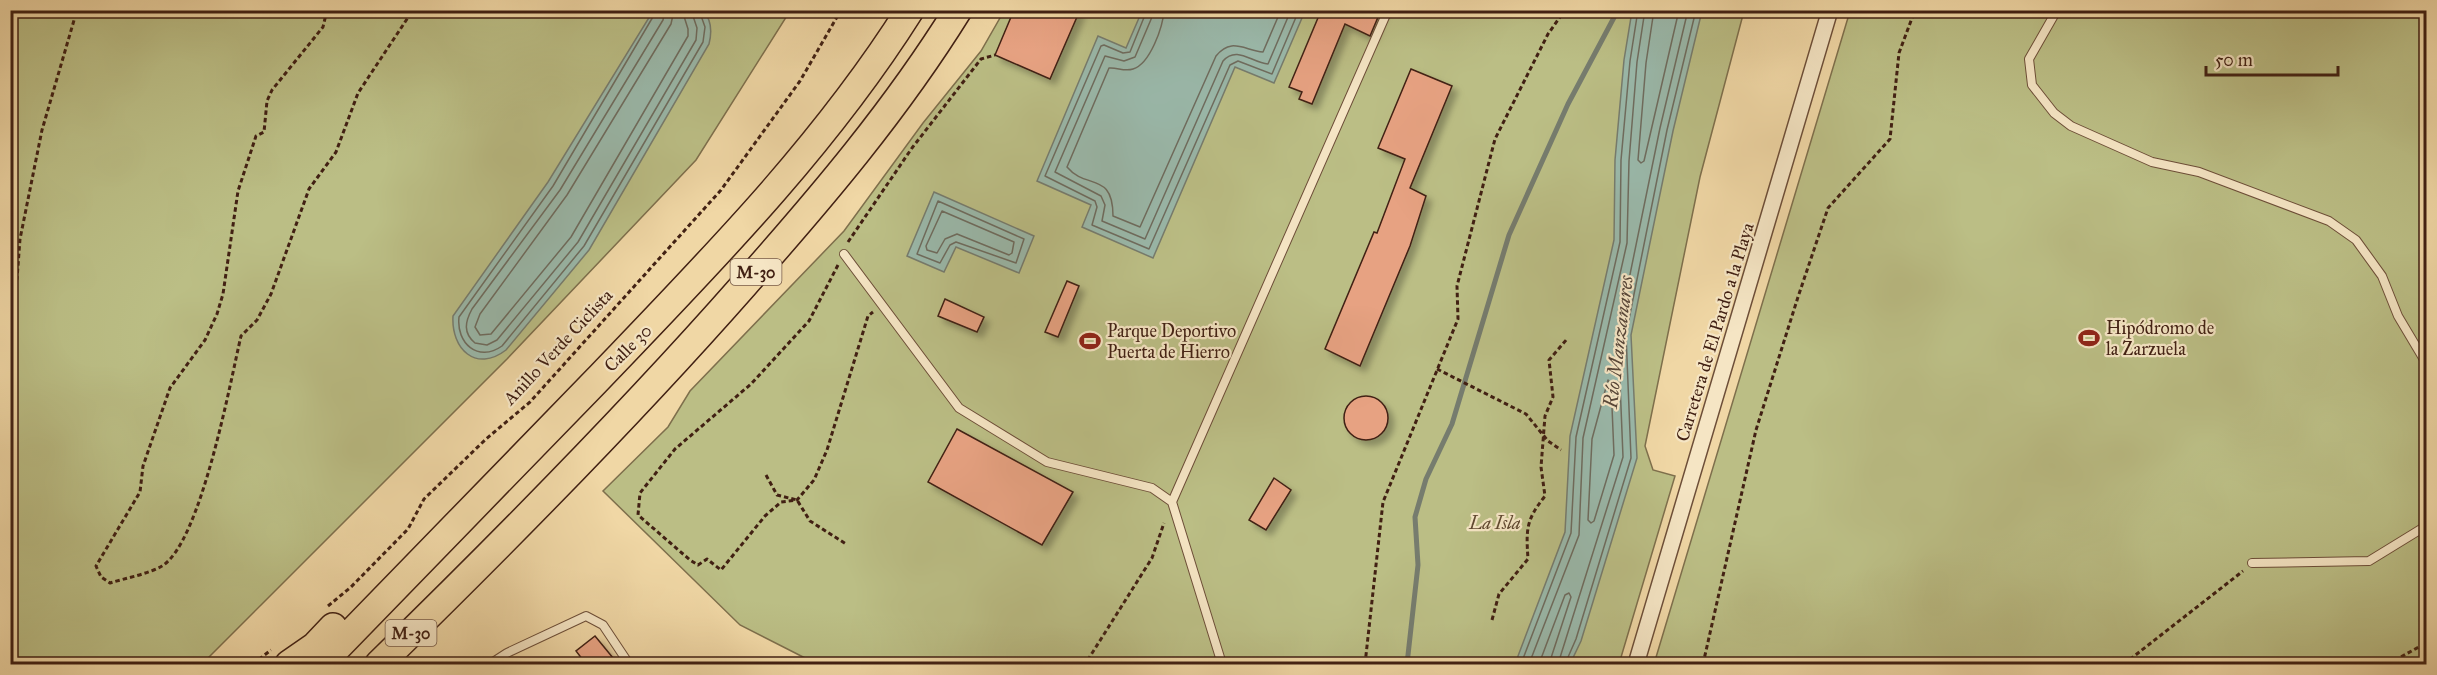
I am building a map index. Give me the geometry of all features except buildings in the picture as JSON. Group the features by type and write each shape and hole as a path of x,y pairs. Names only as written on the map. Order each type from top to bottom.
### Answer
{"highway":[{"name":"Calle 30","path":"321,664 674,301 805,155 885,49 910,10"},
{"name":"M-30","path":"379,664 444,601 691,345 826,193 923,67 958,10"},
{"path":"284,654 315,646 437,523 498,483"},
{"path":"402,664 444,601"}],"street":[{"name":"Carretera de El Pardo a la Playa","path":"1636,664 1830,10"}],"lane":[{"path":"1172,502 1388,10"},
{"path":"2057,10 2029,59 2032,85 2054,113 2071,126 2152,162 2199,172 2329,221 2356,240 2382,276 2398,316 2427,363"},
{"path":"844,254 959,408 1047,462 1152,488 1172,502 1222,664"},
{"path":"2252,563 2369,561 2427,526"},
{"path":"490,664 507,653 586,616 603,625 629,664"}],"path":[{"path":"10,294 17,279 20,239 42,130 77,10"},
{"path":"327,10 323,27 272,90 267,101 264,132 256,136 238,191 223,294 217,314 205,340 170,388 143,466 140,492 96,566 101,577 110,583 163,566 185,538 204,487 241,336 257,320 271,294 309,189 336,152 358,93 413,10"},
{"name":"Anillo Verde Ciclista","path":"324,608 351,587 408,529 424,499 486,438 530,402 721,190 800,81 842,10"},
{"path":"1365,664 1383,502 1458,319 1457,286 1495,139 1548,34 1565,10"},
{"path":"1703,664 1756,430 1798,297 1828,208 1890,139 1899,53 1915,10"},
{"path":"882,304 868,316 827,450 814,480 797,500 781,502 765,516 721,570 707,560 698,565 690,560 638,515 640,493 675,449 751,384 809,321 844,254 852,233 912,148 981,59 995,55"},
{"path":"1492,620 1499,594 1528,559 1526,529 1531,514 1545,496 1541,467 1545,416 1553,397 1549,360 1567,339"},
{"path":"1437,369 1526,414 1545,438 1561,450"},
{"path":"766,475 777,495 797,500 810,521 846,544"},
{"path":"1081,664 1089,658 1152,558 1172,502"},
{"path":"2124,664 2252,563"},
{"path":"2388,664 2427,643"},
{"path":"254,664 284,654"}],"green space":[{"path":"10,11 790,11 696,160 507,359 202,664 11,664"},
{"name":"Parque Deportivo Puerta de Hierro","path":"1004,11 1744,11 1700,177 1645,446 1653,470 1675,476 1619,664 803,664 805,658 740,625 603,491 668,427 690,391 844,231 923,123 981,51"},
{"name":"Hipódromo de la Zarzuela","path":"1850,11 2426,11 2426,664 1654,664"}],"water":[{"path":"653,11 703,11 710,26 709,44 589,250 506,350 485,359 467,354 456,338 453,316 548,182"},
{"path":"1142,11 1305,11 1274,83 1235,67 1153,258 1082,227 1091,205 1037,181 1098,36 1126,48"},
{"name":"Río Manzanares","path":"1632,11 1702,11 1673,131 1631,335 1637,458 1581,641 1570,664 1515,664 1565,532 1570,436 1614,240 1615,160 1624,60"},
{"path":"934,192 1034,236 1019,273 956,247 944,272 907,256"}],"waterway":[{"path":"1407,664 1418,565 1415,517 1426,479 1452,424 1509,235 1568,104 1618,10"}],"place":[{"name":"Hipódromo de la Zarzuela","path":"2089,338"},
{"name":"Parque Deportivo Puerta de Hierro","path":"1090,341"}],"park label":[{"name":"La Isla","path":"1495,523"}]}
